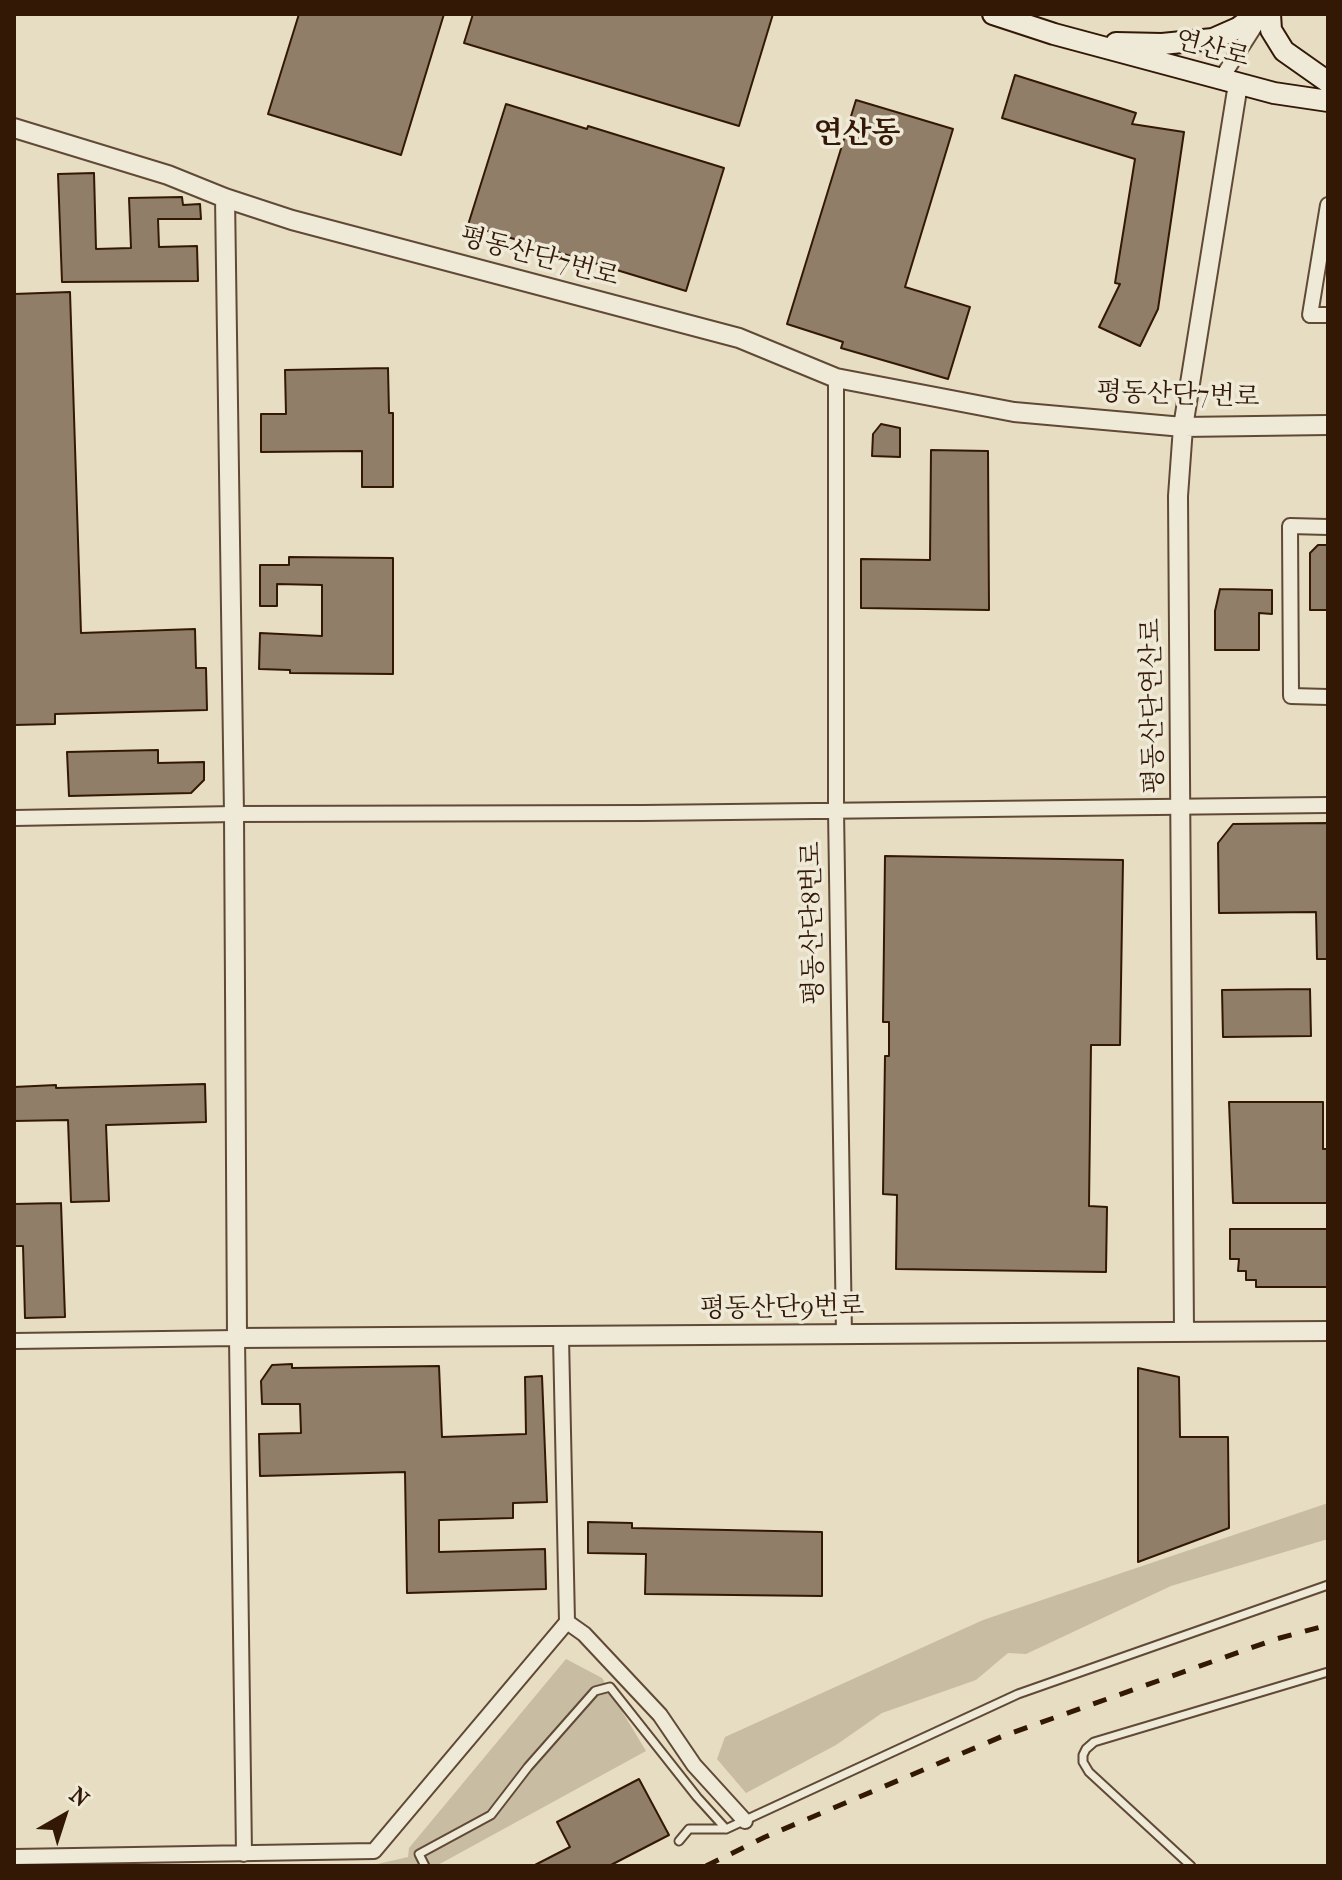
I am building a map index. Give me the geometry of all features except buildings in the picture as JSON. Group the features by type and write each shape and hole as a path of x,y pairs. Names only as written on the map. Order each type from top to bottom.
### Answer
{"main road":[{"name":"연산로","path":"993,14 1274,93 1328,101"},
{"path":"1082,41 1193,42 1213,39 1238,28 1257,14"},
{"path":"1270,14 1271,30 1284,51 1328,82"}],"street":[{"path":"1229,81 1263,14"},
{"name":"평동산단연산로","path":"1184,1332 1178,496 1183,427 1229,81"},
{"name":"평동산단7번로","path":"14,128 168,175 225,198 307,224 739,338 836,378 1014,412 1183,427 1328,425"},
{"path":"225,198 244,1854"},
{"path":"1328,205 1310,315 1328,315"},
{"path":"14,818 836,810 836,378"},
{"path":"1328,527 1290,526 1291,696 1328,697"},
{"name":"평동산단8번로","path":"844,1335 836,810 1328,805"},
{"name":"평동산단9번로","path":"237,1338 1328,1331"},
{"path":"14,1857 374,1851 567,1622 561,1337"},
{"path":"14,1341 237,1338"},
{"path":"567,1622 584,1634 660,1715 694,1765 745,1821"}],"lane":[{"path":"679,1841 689,1829 726,1829 745,1821 1018,1694 1328,1585"},
{"path":"1191,1866 1182,1862 1089,1772 1083,1762 1086,1749 1094,1742 1328,1672"},
{"path":"425,1866 419,1854 491,1815 528,1767 595,1691 610,1687 726,1829"}],"shaded area":[{"path":"1328,1503 1328,1539 1171,1586 1026,1654 1008,1653 976,1680 882,1713 836,1745 746,1793 717,1759 725,1737 983,1620"},
{"path":"566,1659 602,1678 646,1751 436,1866 369,1866 408,1857 409,1848"}],"railway":[{"path":"706,1866 765,1837 1003,1736 1276,1639 1328,1625"}],"district":[{"name":"연산동","path":"857,135"}]}
